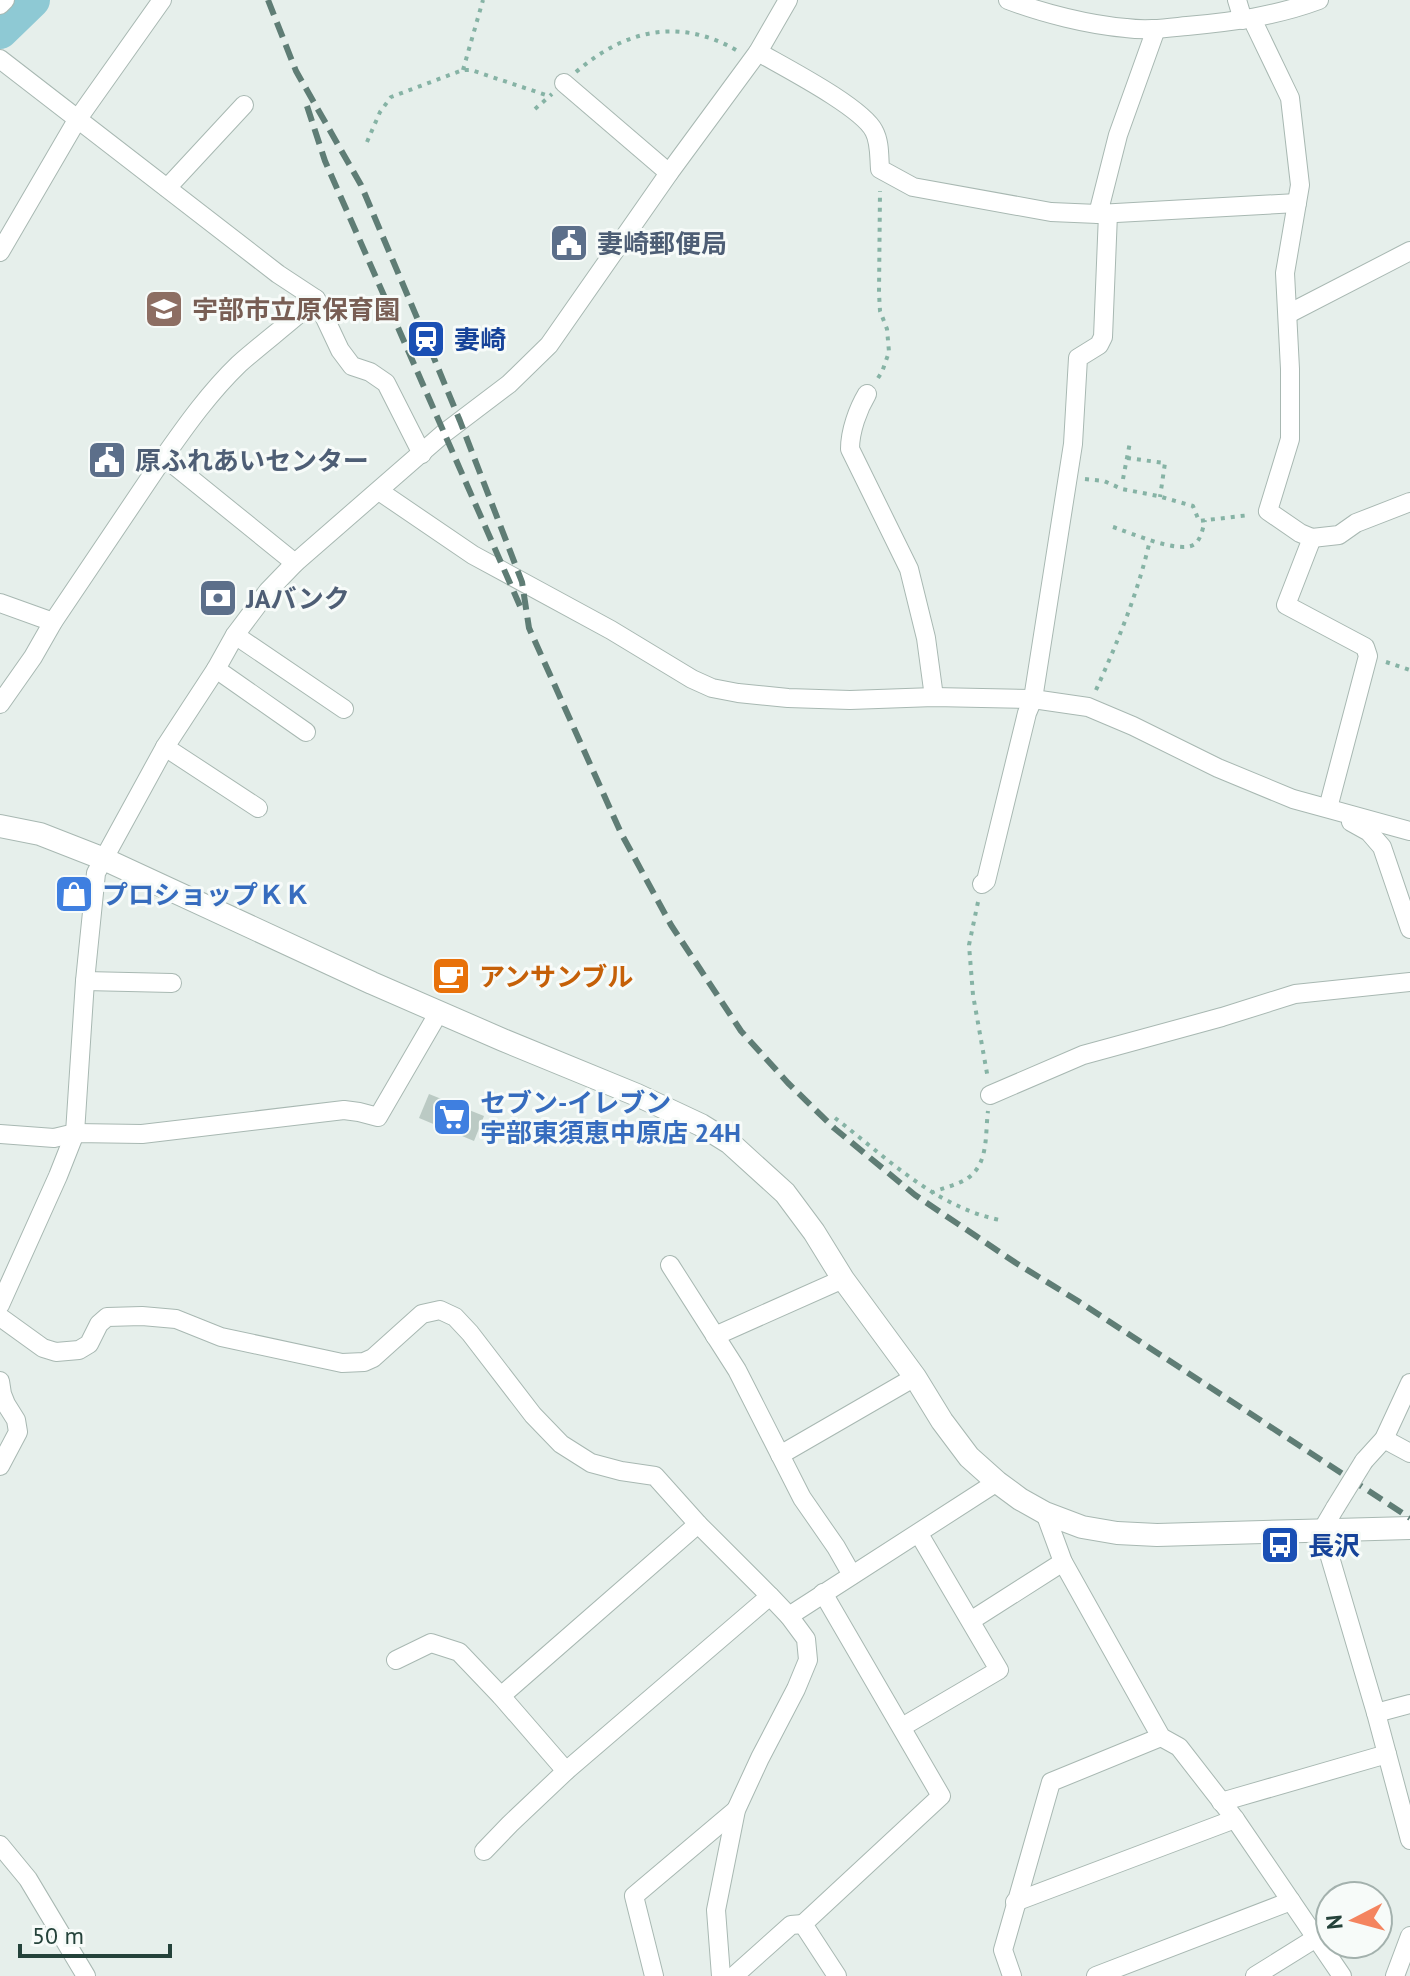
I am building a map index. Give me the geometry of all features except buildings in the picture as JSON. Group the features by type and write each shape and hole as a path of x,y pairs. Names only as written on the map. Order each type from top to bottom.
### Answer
{"street":[{"path":"0,5 5,0"},
{"path":"0,252 77,120 162,0"},
{"path":"0,1305 75,1133 96,873 165,747 235,635 268,591 295,563 460,421 509,384 549,345 755,56 788,0"},
{"path":"1008,0 1075,19 1126,28 1156,29 1247,20 1319,0"},
{"path":"1237,0 1290,98 1300,185 1285,273 1290,439 1268,511 1312,538 1339,535 1356,523 1410,502"},
{"path":"982,884 986,881 1033,699 1073,444 1078,358 1099,345 1103,337 1103,214 1118,135 1156,29"},
{"path":"755,56 850,106 874,130 880,169 913,187 1051,212 1103,214 1297,203"},
{"path":"0,59 278,274 316,299 340,350 352,366 370,372 386,383 422,454"},
{"path":"564,83 669,173"},
{"path":"167,188 244,105"},
{"path":"1288,314 1410,251"},
{"path":"0,704 197,410 239,365 316,299"},
{"path":"867,394 850,449 909,569 926,638 934,697"},
{"path":"164,457 295,563"},
{"path":"379,491 473,555 712,688 788,698 1033,699 1088,707 1218,768 1293,799 1410,831"},
{"path":"1312,538 1286,605 1365,647 1368,656 1328,808"},
{"path":"0,603 53,622"},
{"path":"235,635 344,709"},
{"path":"216,669 306,732"},
{"path":"165,747 258,808"},
{"path":"1328,808 1369,832 1382,847 1410,929"},
{"path":"0,826 40,834 104,859 439,1012 637,1095 701,1125 730,1143 785,1193 969,1457 1020,1499 1045,1513 1082,1527 1157,1535 1410,1528"},
{"path":"85,981 172,983"},
{"path":"990,1095 1083,1055 1295,994 1410,982"},
{"path":"0,1134 54,1138 75,1133 142,1134 344,1110 378,1117 439,1012"},
{"path":"670,1265 737,1370 802,1498 852,1575"},
{"path":"715,1336 843,1279"},
{"path":"0,1317 43,1348 56,1352 79,1350 89,1344 99,1324 107,1317 142,1316 176,1319 221,1337 342,1363 364,1362 373,1358 422,1314 440,1310 455,1317 470,1333 533,1415 561,1444 591,1463 655,1476 789,1616 806,1639 808,1660 736,1810 716,1910 721,1976"},
{"path":"780,1455 915,1377"},
{"path":"0,1381 2,1394 16,1420 18,1432 0,1466"},
{"path":"1410,1383 1384,1439 1364,1461 1322,1530 1410,1840"},
{"path":"1384,1439 1410,1453"},
{"path":"789,1616 997,1482"},
{"path":"1045,1513 1063,1562 1161,1737 1179,1747 1235,1819 1314,1935"},
{"path":"501,1696 698,1524"},
{"path":"902,1727 999,1670 919,1534"},
{"path":"972,1620 1063,1562"},
{"path":"734,1976 791,1925 803,1924 941,1796 823,1593"},
{"path":"484,1851 566,1771 770,1596"},
{"path":"396,1660 431,1643 459,1652 566,1771"},
{"path":"1376,1713 1410,1704"},
{"path":"1012,1976 1003,1950 1051,1782 1161,1737"},
{"path":"1221,1802 1387,1754"},
{"path":"654,1976 634,1896 736,1810"},
{"path":"1015,1902 1235,1819"},
{"path":"0,1845 28,1879 86,1976"},
{"path":"1096,1976 1291,1901"},
{"path":"803,1924 837,1976"},
{"path":"1395,1976 1410,1936"},
{"path":"1255,1976 1314,1939"}],"path":[{"path":"463,70 483,0"},
{"path":"535,109 588,62 618,43 646,33 677,30 722,42 755,56"},
{"path":"367,142 380,112 391,97 463,70 549,96"},
{"path":"867,394 882,372 889,352 879,293 880,169"},
{"path":"1123,479 1130,442"},
{"path":"1127,458 1165,463 1160,497"},
{"path":"1068,476 1104,481 1122,489 1193,506 1199,521 1268,511"},
{"path":"1113,527 1150,540 1190,546 1195,544 1202,532 1205,520"},
{"path":"1088,707 1121,632 1142,575 1150,540"},
{"path":"1368,656 1410,670"},
{"path":"931,1193 968,1178 981,1163 985,1152 990,1095 973,995 969,945 982,884"},
{"path":"835,1118 931,1193 983,1216 1000,1220"}],"waterway":[{"path":"0,31 32,0"}],"railway":[{"path":"268,0 296,71 361,185 460,421 522,582 529,628 621,833 671,925 741,1031 834,1128 915,1195 1410,1518"},
{"path":"307,106 325,161 520,606"}],"place":[{"name":"妻崎郵便局","path":"569,243"},
{"name":"宇部市立原保育園","path":"164,309"},
{"name":"妻崎","path":"426,339"},
{"name":"原ふれあいセンター","path":"107,460"},
{"name":"JAバンク","path":"218,598"},
{"name":"プロショップＫＫ","path":"74,894"},
{"name":"アンサンブル","path":"451,976"},
{"name":"セブン-イレブン 宇部東須恵中原店 24H","path":"452,1117"},
{"name":"長沢","path":"1280,1545"}]}
